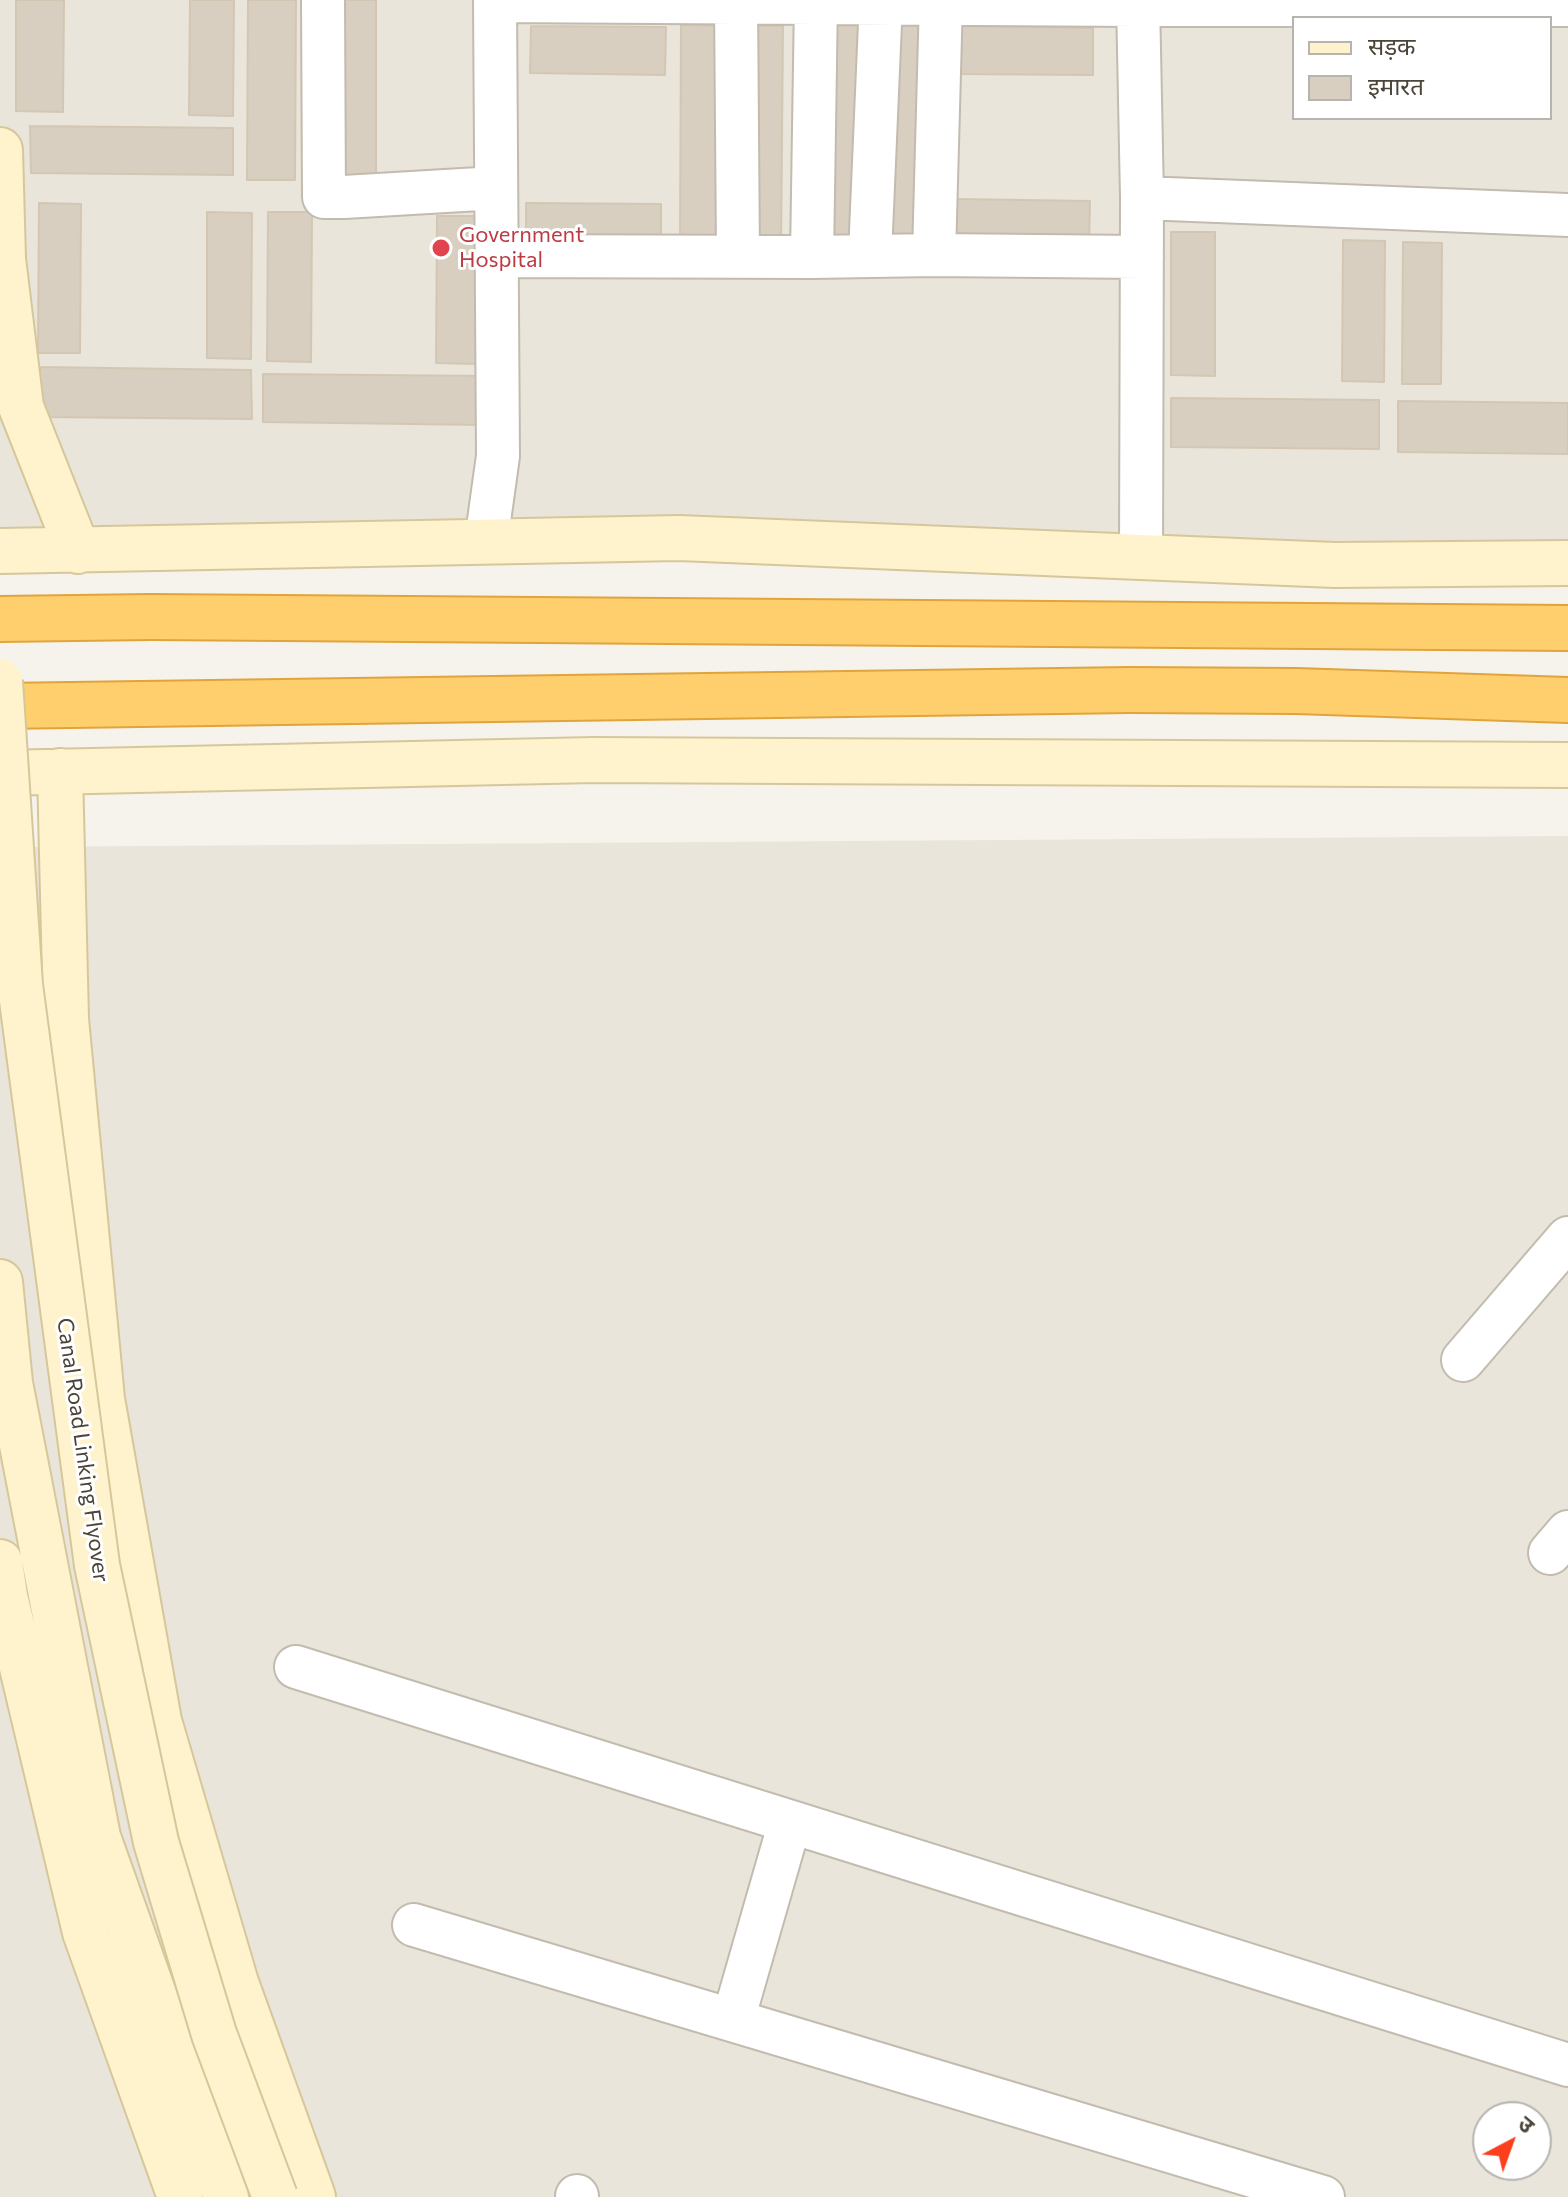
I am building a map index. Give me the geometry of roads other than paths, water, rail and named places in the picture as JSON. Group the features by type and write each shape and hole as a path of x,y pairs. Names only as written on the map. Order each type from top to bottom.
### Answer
{"highway":[{"path":"0,619 167,617 1568,628"},
{"path":"0,706 1130,690 1296,691 1568,700"}],"main road":[{"path":"0,150 3,259 21,407 78,551"},
{"path":"0,551 679,538 1335,565 1568,563"},
{"name":"Canal Road Linking Flyover","path":"0,681 20,985 97,1565 156,1842 214,2034 275,2197"},
{"path":"0,773 594,760 1568,765"},
{"path":"60,771 66,1019 102,1399 159,1721 236,1983 313,2197"},
{"path":"0,1282 10,1383 98,1837 226,2197"},
{"path":"0,1562 5,1596 85,1932 180,2197"}],"street":[{"path":"323,0 324,197 496,188"},
{"path":"486,542 498,456 495,0 1568,5"},
{"path":"736,1 738,256"},
{"path":"812,257 816,2"},
{"path":"870,255 881,2"},
{"path":"934,255 941,2"},
{"path":"1138,3 1142,198 1141,557"},
{"path":"1142,198 1568,215"},
{"path":"496,256 1142,257"},
{"path":"1463,1360 1568,1238"},
{"path":"296,1667 1568,2065"},
{"path":"733,2020 790,1822"},
{"path":"414,1925 1323,2197"}],"place":[{"name":"Government Hospital","path":"441,248"}]}
